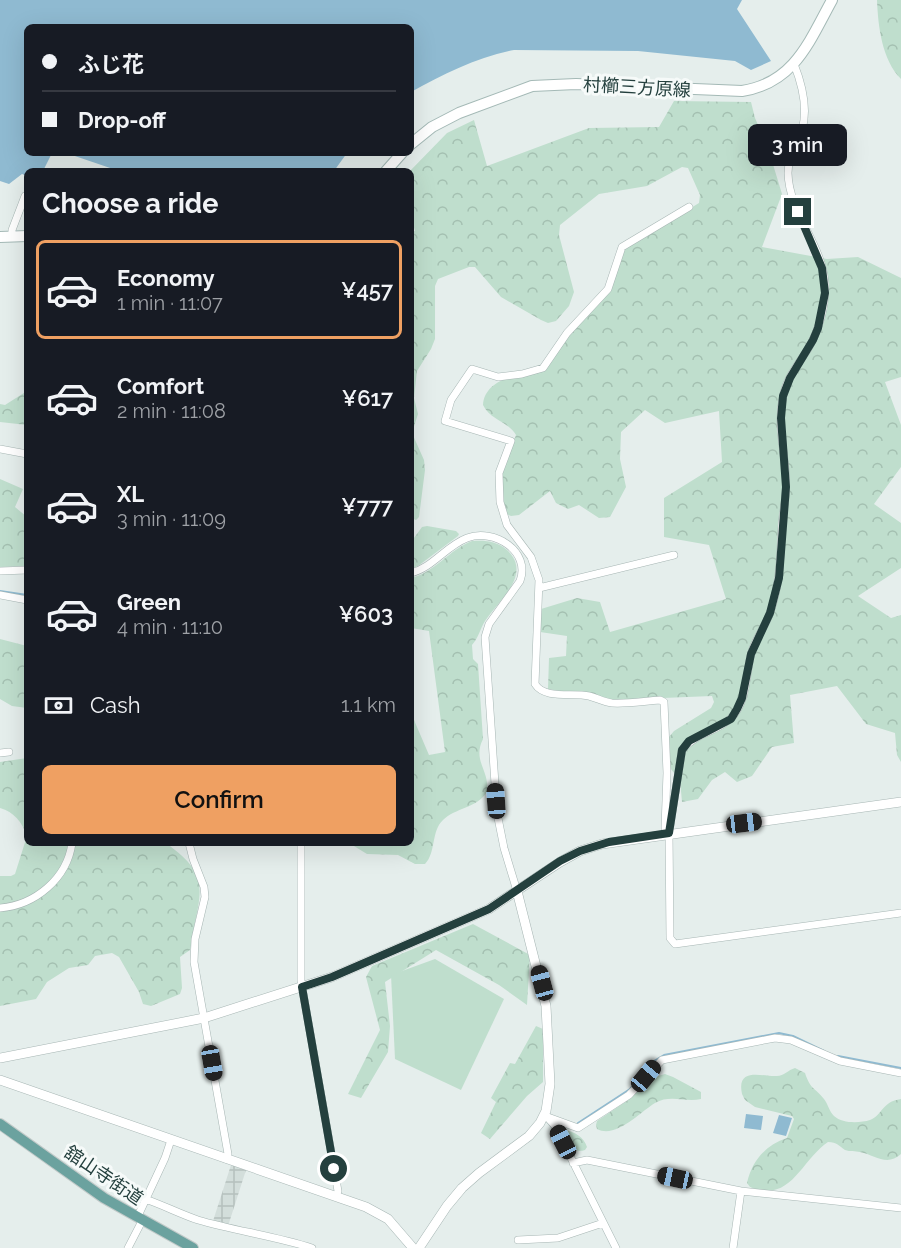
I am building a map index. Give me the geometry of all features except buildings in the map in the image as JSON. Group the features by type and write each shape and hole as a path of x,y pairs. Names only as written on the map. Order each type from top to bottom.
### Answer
{"main road":[{"name":"村櫛三方原線","path":"414,142 432,127 459,112 532,86 576,84 742,91 767,85 778,79 794,64 832,0"},
{"path":"389,168 399,156"},
{"path":"6,236 24,236"},
{"name":"舘山寺街道","path":"0,1124 93,1191 193,1248"}],"street":[{"path":"794,64 802,85 804,117 802,130 789,163 788,175 798,212 822,268 825,293 823,308 815,334 790,378 783,396 781,418 786,487 780,552 782,565 770,613 756,641 742,698 731,719 689,741 682,750 669,833 670,938 675,944 901,913"},
{"path":"6,236 12,230 24,199"},
{"path":"669,833 665,828 667,768 664,702 660,700 610,703 589,696 539,690 535,684 539,588 534,564 527,550 507,525 501,510 499,473 511,441 445,421 451,400 472,369 498,377 543,368 561,340 608,289 622,247 689,207"},
{"path":"0,449 24,453"},
{"path":"414,572 464,539 479,536 494,538 508,545 518,556 523,568 520,581 489,624 485,637 497,813 546,1006 550,1084 545,1116 536,1129 522,1143 479,1173 462,1188 419,1248"},
{"path":"539,588 674,555"},
{"path":"523,568 534,564"},
{"path":"0,571 24,570"},
{"path":"0,595 24,599"},
{"path":"0,753 9,752"},
{"path":"0,1058 204,1018 332,977 482,912 560,861 587,848 617,840 901,802"},
{"path":"0,908 31,899 50,885 65,867 71,846"},
{"path":"190,846 204,887 203,907 194,951 228,1154 226,1159"},
{"path":"301,846 302,987 338,1191 336,1197"},
{"path":"545,1116 578,1128 629,1095 662,1060 775,1038 787,1039 840,1061 901,1072"},
{"path":"0,1080 366,1207 388,1219 413,1248"},
{"path":"545,1116 555,1126 616,1248"},
{"path":"128,1248 145,1199 171,1140"},
{"path":"573,1163 587,1160 741,1191 901,1208"},
{"path":"733,1248 741,1191"},
{"path":"145,1199 196,1219 312,1248"},
{"path":"518,1240 558,1238 603,1223"}],"shaded area":[{"path":"231,1165 246,1170 228,1226 213,1221"}],"green space":[{"path":"877,0 901,0 901,79 885,53 878,21"},
{"path":"674,101 751,102 782,194 762,247 827,259 858,257 901,278 901,377 885,382 901,425 901,467 874,504 901,523 901,568 858,596 891,618 901,615 901,762 897,755 895,733 866,724 837,686 790,695 794,743 772,747 752,776 737,782 725,772 712,780 698,799 682,802 680,780 670,768 669,737 674,731 711,708 714,702 712,696 614,700 548,689 549,658 566,656 567,636 540,632 541,609 577,598 600,602 610,632 726,599 709,545 664,537 664,498 722,462 719,411 665,423 645,410 621,432 620,459 626,487 610,517 599,518 579,505 568,509 556,503 550,491 519,515 511,516 506,514 504,509 501,479 516,435 509,427 490,414 483,405 485,395 498,382 547,368 563,341 610,290 624,249 699,203 700,195 688,168 682,167 647,186 599,194 560,225 559,235 574,292 569,306 556,321 548,323 541,320 501,297 475,267 469,267 438,279 435,286 435,339 417,371 414,398 413,168 447,133 474,120 487,166 589,128 659,127"},
{"path":"24,393 24,425 0,422 0,404 5,405"},
{"path":"414,398 418,414 414,427"},
{"path":"414,438 424,460 425,470 419,517 414,519"},
{"path":"0,479 23,489 15,507 24,514 24,566 0,567"},
{"path":"422,527 456,531 459,534 414,568 414,538"},
{"path":"472,541 482,541 499,545 507,550 514,559 516,568 511,587 485,621 472,645 473,659 478,664 483,739 479,753 486,778 487,792 472,805 443,820 439,825 431,854 425,864 415,864 398,855 367,854 354,846 414,846 414,720 429,755 445,752 429,631 414,628 414,577 427,571"},
{"path":"0,639 24,645 24,708 12,706 0,699"},
{"path":"24,758 24,828 17,818 0,808 0,762"},
{"path":"24,846 170,846 194,870 200,888 190,950 180,957 182,988 180,994 151,1006 143,1004 139,992 119,957 112,953 95,956 88,965 69,968 47,982 36,999 0,1006 0,876 15,874"},
{"path":"473,924 530,955 527,1005 499,985 436,950 385,982 390,1026 388,1052 361,1098 348,1094 380,1030 366,977 372,966"},
{"path":"435,959 504,999 461,1090 395,1059 391,975"},
{"path":"536,1026 543,1029 543,1082 527,1096 490,1139 481,1133 496,1102 491,1098 510,1063 515,1064"},
{"path":"795,1068 805,1073 809,1083 824,1099 832,1114 847,1122 870,1120 890,1103 901,1099 901,1154 891,1160 886,1160 860,1152 847,1151 836,1143 828,1142 786,1185 776,1190 764,1191 750,1187 747,1183 756,1160 766,1149 787,1138 794,1119 792,1116 755,1107 745,1100 741,1085 747,1076 779,1076"},
{"path":"665,1074 701,1092 701,1099 661,1100 620,1128 604,1131 597,1129 597,1121 631,1098 651,1078"},
{"path":"564,1130 581,1137 586,1143 585,1150 573,1149 565,1139"}],"water":[{"path":"0,0 742,0 737,9 771,61 751,70 735,61 638,51 514,50 474,62 414,90 414,24 24,24 24,156 50,156 44,168 24,168 24,175 9,184 0,181"},
{"path":"75,156 345,156 336,168 110,168"},
{"path":"746,1114 763,1116 761,1130 744,1128"},
{"path":"779,1115 792,1118 786,1136 773,1133"}],"waterway":[{"path":"0,591 24,595"},
{"path":"578,1123 630,1089 654,1061 664,1055 779,1033 793,1036 824,1051"},
{"path":"838,1056 901,1068"}],"route":[{"path":"334,1169 302,987 332,977 489,909 560,861 580,851 609,842 669,833 682,750 689,741 731,719 737,709 742,698 751,654 770,613 782,565 780,552 786,491 781,418 783,396 786,385 813,340 823,308 825,278 798,212"}]}
